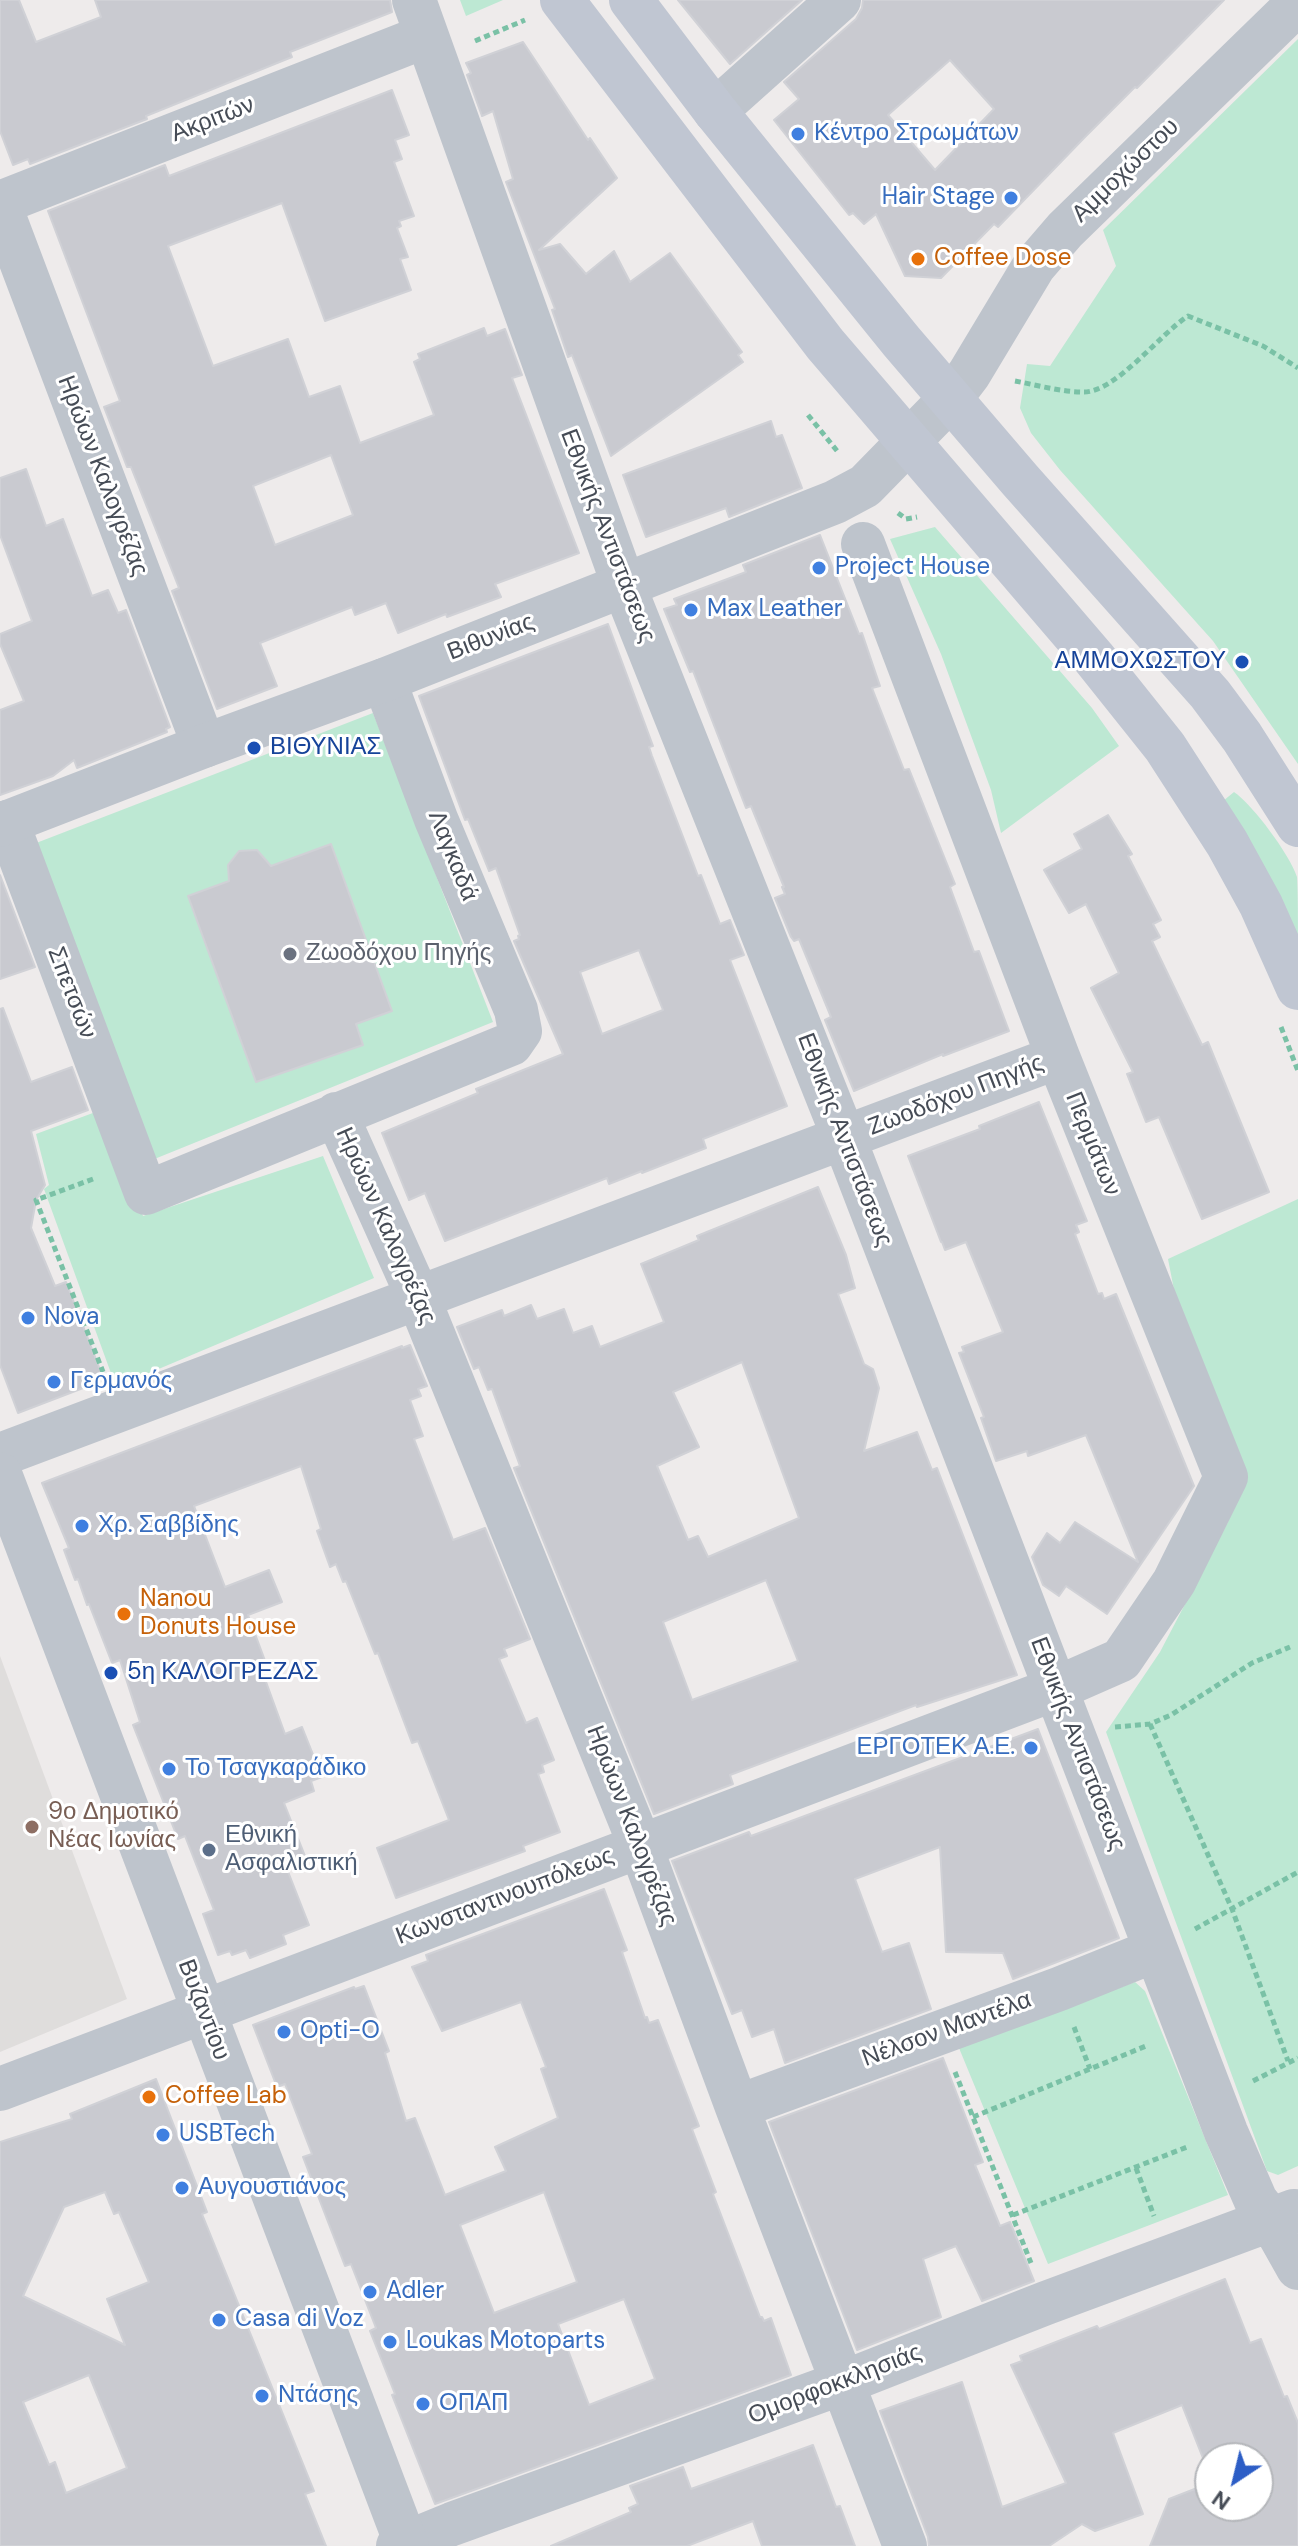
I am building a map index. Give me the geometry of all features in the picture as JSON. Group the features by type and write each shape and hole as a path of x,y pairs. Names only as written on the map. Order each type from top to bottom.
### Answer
{"main road":[{"path":"631,0 715,111 950,399 1210,694 1242,737 1298,825"},
{"path":"563,2 825,344 1094,658 1165,747 1227,843 1261,905 1298,988"}],"street":[{"path":"715,111 839,0"},
{"name":"Αμμοχώστου","path":"950,399 969,374 1034,266 1065,230 1296,2"},
{"name":"Ακριτών","path":"0,205 425,32"},
{"name":"Εθνικής Αντιστάσεως","path":"425,32 624,586 844,1138 1226,2132 1256,2201 1289,2216 1298,2268"},
{"name":"Ηρώων Καλογρέζας","path":"0,205 204,746"},
{"name":"Βιθυνίας","path":"3,824 384,680 835,502 865,486 950,399"},
{"name":"Περμάτων","path":"863,544 1058,1057 1226,1477 1174,1582 1121,1660 1060,1700"},
{"name":"Λαγκαδά","path":"384,680 436,819 516,1010 520,1031"},
{"name":"Σπετσών","path":"3,824 140,1178"},
{"name":"Ηρώων Καλογρέζας","path":"140,1178 336,1114 511,1044 520,1031"},
{"name":"Ζωοδόχου Πηγής","path":"0,1455 1058,1057"},
{"name":"Ηρώων Καλογρέζας","path":"336,1114 418,1297 640,1845 905,2546"},
{"name":"Βυζαντίου","path":"0,1474 403,2545"},
{"name":"Κωνσταντινουπόλεως","path":"0,2089 640,1845 1060,1700"},
{"name":"Νέλσον Μαντέλα","path":"737,2107 939,2034 1156,1950"},
{"name":"Ομορφοκκλησιάς","path":"403,2545 452,2524 842,2383 1046,2303 1289,2216"}],"path":[{"path":"425,32 563,2"},
{"path":"1011,392 1012,380 1086,393 1111,383 1188,316 1263,346 1298,368"},
{"path":"118,1411 36,1200 140,1178"},
{"path":"1060,1700 1098,1729 1150,1724 1171,1715 1252,1663 1290,1647"},
{"path":"1150,1724 1232,1909 1288,2061"},
{"path":"1232,1909 1298,1872"},
{"path":"973,2117 1187,2030"},
{"path":"939,2034 1046,2303"},
{"path":"1013,2215 1226,2132"}],"shaded area":[{"name":"9ο Δημοτικό Νέας Ιωνίας","path":"0,1656 127,1999 0,2052"}],"green space":[{"path":"460,0 503,0 466,16"},
{"path":"1298,39 1298,764 1213,641 1060,470 1031,433 1020,408 1027,364 1050,366 1116,266 1103,230"},
{"path":"935,527 1092,708 1119,746 1001,833 991,790 941,654 890,539"},
{"path":"373,713 493,1022 152,1160 31,845"},
{"path":"1234,792 1279,844 1297,877 1298,940 1223,801"},
{"path":"101,1110 143,1216 323,1156 374,1278 116,1387 44,1189 49,1185 36,1134"},
{"path":"1298,1199 1298,2166 1278,2175 1267,2171 1106,1732 1160,1652 1229,1520 1183,1336 1168,1259"},
{"path":"1135,1982 1145,1991 1228,2195 1048,2264 959,2048"}],"building":[{"path":"0,0 19,0 36,42 101,17 95,0 390,0 392,12 290,52 292,57 146,116 147,119 30,164 28,159 13,165 0,131"},
{"path":"678,0 802,0 730,64"},
{"path":"863,0 1224,0 998,227 994,224 941,278 905,276 876,214 864,224 853,213 849,215 774,120 799,99 784,82 856,19","holes":["950,60 994,109 935,170 888,115"]},
{"path":"523,42 617,178 539,250 560,244 586,274 614,251 630,282 670,253 742,352 738,355 743,362 611,456 572,355 568,357 552,310 555,309 506,182 513,179 493,111 482,116 467,75 471,73 466,63"},
{"path":"392,90 409,135 395,140 402,159 394,162 414,216 399,221 401,226 397,228 408,257 400,259 411,290 325,321 282,203 168,246 213,366 288,339 309,397 340,386 360,443 434,415 414,362 420,359 418,354 484,328 487,336 505,329 522,375 512,378 579,553 495,584 501,597 398,633 386,603 355,615 352,607 260,643 277,686 217,709 172,591 179,588 104,407 120,401 48,211 165,165 169,176","holes":["331,455 353,515 275,545 253,486"]},
{"path":"771,421 776,437 782,435 802,488 729,517 726,508 646,537 623,475"},
{"path":"26,469 46,526 63,519 92,596 108,590 118,613 126,610 170,727 166,729 167,732 77,768 74,760 53,776 0,795 0,710 24,701 0,644 0,634 32,621 0,535 0,478"},
{"path":"820,535 859,634 862,633 880,686 872,688 904,770 909,769 955,884 950,887 974,952 979,951 1009,1031 854,1091 825,1020 831,1017 799,939 794,941 791,937 775,898 785,894 784,887 751,806 746,808 693,671 690,672 664,609 677,605 674,599 746,572 743,565"},
{"path":"608,624 653,746 649,747 652,756 698,876 701,875 720,924 730,920 744,955 730,960 787,1106 703,1139 706,1148 609,1184 607,1178 445,1241 425,1193 409,1200 382,1133 478,1093 476,1089 563,1054 514,941 520,935 496,868 489,871 468,819 465,820 419,696","holes":["639,950 663,1010 602,1034 580,972"]},
{"path":"1108,815 1132,854 1128,856 1161,920 1153,924 1160,937 1152,941 1202,1045 1208,1042 1269,1192 1202,1219 1159,1117 1146,1122 1127,1074 1133,1072 1091,988 1119,973 1086,904 1069,913 1044,870 1082,849 1074,834"},
{"name":"Ζωοδόχου Πηγής","path":"331,844 392,1011 356,1024 363,1045 256,1082 188,896 229,881 228,865 239,851 257,850 271,866"},
{"path":"0,875 35,967 0,979"},
{"path":"3,1008 31,1082 72,1067 88,1110 31,1131 45,1185 36,1200 31,1228 55,1286 66,1282 104,1380 18,1413 0,1365 0,1009"},
{"path":"1039,1102 1087,1221 1076,1225 1079,1232 1075,1234 1098,1294 1102,1293 1104,1299 1116,1294 1194,1486 1107,1614 1066,1586 1059,1596 1043,1585 1032,1557 1047,1533 1060,1543 1075,1522 1138,1562 1086,1435 1028,1456 1027,1451 996,1461 981,1418 984,1417 959,1353 964,1352 962,1347 1003,1332 966,1242 945,1250 908,1156 980,1129 979,1126"},
{"path":"818,1187 846,1255 855,1288 838,1294 864,1364 873,1369 879,1388 864,1451 917,1432 932,1470 937,1468 1017,1675 916,1705 730,1775 733,1784 654,1814 514,1468 520,1466 492,1389 488,1390 479,1367 474,1369 457,1327 502,1310 504,1316 531,1305 537,1319 564,1309 573,1333 592,1326 600,1347 664,1322 641,1264 699,1240 697,1236","holes":["742,1362 799,1518 708,1557 698,1536 688,1540 657,1466 699,1447 673,1392","766,1580 798,1661 692,1700 663,1622"]},
{"path":"410,1345 427,1386 418,1389 421,1396 410,1400 423,1436 414,1439 453,1540 485,1528 530,1639 504,1649 507,1656 499,1659 526,1723 537,1718 554,1760 542,1765 544,1772 538,1774 560,1832 523,1846 525,1851 396,1898 377,1848 449,1820 418,1741 412,1743 378,1653 375,1654 346,1581 343,1582 336,1564 330,1567 317,1531 321,1529 301,1466 194,1506 225,1587 269,1570 282,1602 248,1615 267,1666 261,1668 285,1734 302,1727 322,1777 311,1781 314,1791 284,1803 307,1861 287,1869 309,1925 283,1935 286,1944 250,1958 246,1950 232,1955 230,1951 218,1955 203,1914 214,1910 185,1836 178,1839 133,1725 140,1722 120,1660 112,1663 78,1579 75,1580 64,1550 69,1548 42,1483"},
{"path":"1038,1729 1119,1938 1013,1979 1003,1953 946,1952 940,1847 855,1879 882,1952 909,1943 931,2009 785,2063 774,2029 752,2037 742,2010 732,2014 672,1861 749,1832 751,1836"},
{"path":"604,1889 627,1950 622,1952 645,2018 649,2023 658,2020 699,2126 692,2129 760,2317 764,2321 771,2318 791,2375 435,2504 370,2331 376,2328 351,2264 345,2266 303,2157 312,2154 285,2084 277,2087 253,2025 364,1986 389,2051 385,2053 406,2121 415,2118 445,2195 506,2171 495,2147 558,2118 541,2069 546,2067 521,2002 442,2031 412,1967 428,1961 426,1955","holes":["544,2192 577,2282 494,2313 460,2225","624,2299 655,2379 589,2405 558,2324"]},
{"path":"943,2058 983,2162 975,2165 1000,2226 1010,2222 1034,2281 982,2301 956,2246 923,2259 941,2317 857,2350 769,2122"},
{"path":"156,2079 207,2212 202,2214 314,2491 305,2494 326,2546 0,2546 0,2142 72,2119 70,2114","holes":["105,2192 114,2214 119,2212 149,2282 107,2299 125,2345 23,2296 64,2207","89,2375 127,2468 66,2493 55,2462 49,2465 23,2402"]},
{"path":"1225,2279 1250,2343 1261,2339 1298,2423 1298,2546 1150,2546 1169,2499 1194,2489 1194,2522 1274,2522 1274,2442 1197,2442 1182,2405 1113,2433 1143,2514 1095,2531 1082,2524 1049,2546 929,2546 880,2411 962,2382 1002,2507 1066,2483 1011,2365 1022,2361 1020,2356 1097,2326 1099,2329"},
{"path":"813,2445 836,2507 840,2506 855,2546 762,2546 753,2521 687,2546 551,2546 631,2512 629,2508 638,2504 630,2486 683,2467 691,2489"}],"place":[{"name":"Κέντρο Στρωμάτων","path":"798,134"},
{"name":"Hair Stage","path":"1011,198"},
{"name":"Coffee Dose","path":"918,259"},
{"name":"Project House","path":"819,568"},
{"name":"Max Leather","path":"691,610"},
{"name":"ΑΜΜΟΧΩΣΤΟΥ","path":"1242,662"},
{"name":"ΒΙΘΥΝΙΑΣ","path":"254,748"},
{"name":"Ζωοδόχου Πηγής","path":"290,954"},
{"name":"Nova","path":"28,1318"},
{"name":"Γερμανός","path":"54,1382"},
{"name":"Χρ. Σαββίδης","path":"82,1526"},
{"name":"Nanou Donuts House","path":"124,1614"},
{"name":"5η ΚΑΛΟΓΡΕΖΑΣ","path":"111,1673"},
{"name":"ΕΡΓΟΤΕΚ Α.Ε.","path":"1031,1748"},
{"name":"Το Τσαγκαράδικο","path":"169,1769"},
{"name":"9ο Δημοτικό Νέας Ιωνίας","path":"32,1827"},
{"name":"Εθνική Ασφαλιστική","path":"209,1850"},
{"name":"Opti-O","path":"284,2032"},
{"name":"Coffee Lab","path":"149,2097"},
{"name":"USBTech","path":"163,2135"},
{"name":"Αυγουστιάνος","path":"182,2188"},
{"name":"Adler","path":"370,2292"},
{"name":"Casa di Voz","path":"219,2320"},
{"name":"Loukas Motoparts","path":"390,2342"},
{"name":"Ντάσης","path":"262,2396"},
{"name":"ΟΠΑΠ","path":"423,2404"}]}
